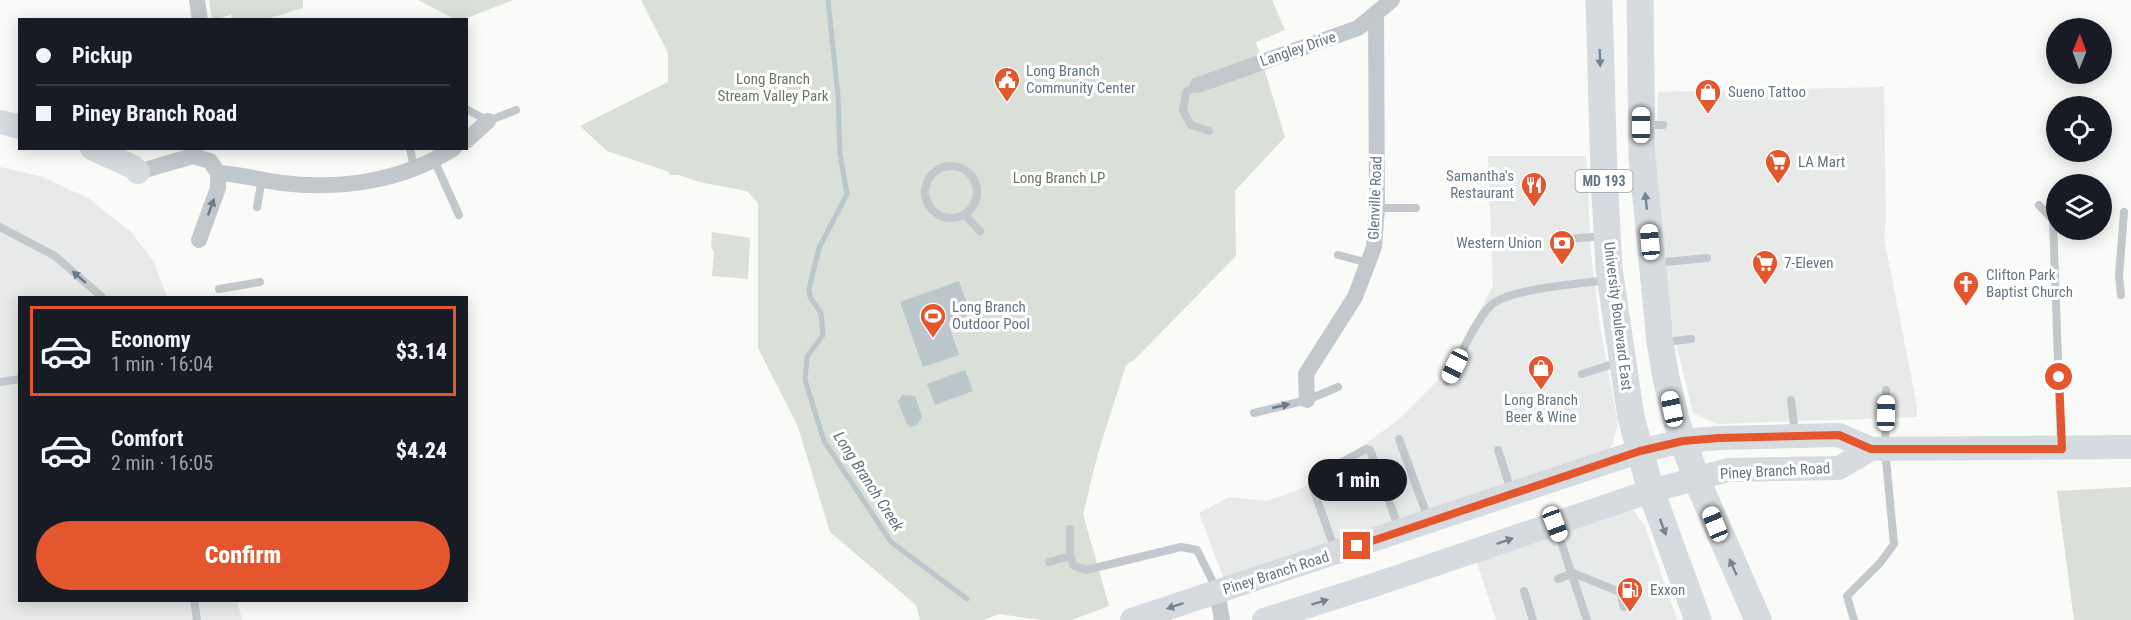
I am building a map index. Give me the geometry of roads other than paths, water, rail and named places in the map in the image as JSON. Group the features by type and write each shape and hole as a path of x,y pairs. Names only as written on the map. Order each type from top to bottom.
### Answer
{"main road":[{"name":"University Boulevard East","path":"1599,0 1592,175 1607,236 1631,417 1650,491 1698,620"},
{"name":"MD 193","path":"1640,0 1652,125 1642,157 1660,342 1672,409 1696,478 1758,620"},
{"path":"0,122 18,126"},
{"path":"96,150 133,167 138,172"},
{"name":"Piney Branch Road","path":"1132,620 1640,451 1683,441 1839,435 1878,449 2131,447"},
{"name":"Piney Branch Road","path":"1264,620 1650,491 1696,478 1728,470 1839,468 1878,449"}],"street":[{"path":"197,0 200,18"},
{"name":"Langley Drive","path":"1197,85 1358,28 1392,0"},
{"name":"Glenville Road","path":"1307,400 1306,374 1355,297 1374,248 1377,208 1376,14"},
{"path":"468,139 488,121"},
{"path":"218,173 319,186 355,184 414,168 451,150"},
{"path":"138,172 195,152 210,161 218,173 218,188 199,240"},
{"path":"1218,592 1222,620"}],"lane":[{"path":"1197,85 1186,92 1183,111 1191,125 1209,131"},
{"path":"468,110 488,121 516,110"},
{"path":"411,150 414,168"},
{"path":"434,160 459,215"},
{"path":"946,166 964,169 976,183 978,192 976,201 965,215 957,218 941,217 928,206 925,198 927,182 938,170 946,166"},
{"path":"257,207 262,179"},
{"path":"2039,206 2053,220 2062,449"},
{"path":"1377,208 1416,208"},
{"path":"2121,295 2119,276 2124,212"},
{"path":"965,215 980,231"},
{"path":"0,227 55,256 101,296"},
{"path":"1569,239 1607,236"},
{"path":"1338,255 1368,263"},
{"path":"1652,263 1707,258"},
{"path":"1447,382 1472,332 1492,303 1516,293 1611,279"},
{"path":"219,289 260,282"},
{"path":"1660,342 1691,339"},
{"path":"1582,374 1622,361"},
{"path":"0,382 18,379"},
{"path":"1254,412 1307,400 1338,387"},
{"path":"1854,620 1847,596 1880,563 1894,544 1878,449 1886,390"},
{"path":"1791,400 1796,436"},
{"path":"1399,440 1430,522"},
{"path":"1336,553 1312,488 1342,462 1366,449 1370,450 1400,531"},
{"path":"1498,450 1513,493"},
{"path":"1555,524 1587,620"},
{"path":"1070,529 1073,566 1086,570 1181,547 1197,550 1218,592"},
{"path":"1049,562 1071,556"},
{"path":"1558,579 1573,573 1620,592 1624,607"},
{"path":"1524,591 1533,620"},
{"path":"194,602 196,620"}],"waterway":[{"name":"Long Branch Creek","path":"828,0 838,96 840,154 847,194 819,248 809,289 810,297 821,313 823,335 807,357 805,380 824,441 891,542 967,599"}],"place":[{"name":"Long Branch Community Center","path":"1007,103"},
{"name":"Sueno Tattoo","path":"1708,115"},
{"name":"LA Mart","path":"1778,185"},
{"name":"Samantha's Restaurant","path":"1534,208"},
{"name":"Western Union","path":"1562,266"},
{"name":"7-Eleven","path":"1765,286"},
{"name":"Clifton Park Baptist Church","path":"1966,307"},
{"name":"Long Branch Outdoor Pool","path":"933,339"},
{"name":"Long Branch Beer & Wine","path":"1541,391"},
{"name":"Exxon","path":"1630,613"}],"park label":[{"name":"Long Branch Stream Valley Park","path":"773,88"},
{"name":"Long Branch LP","path":"1059,178"}]}
